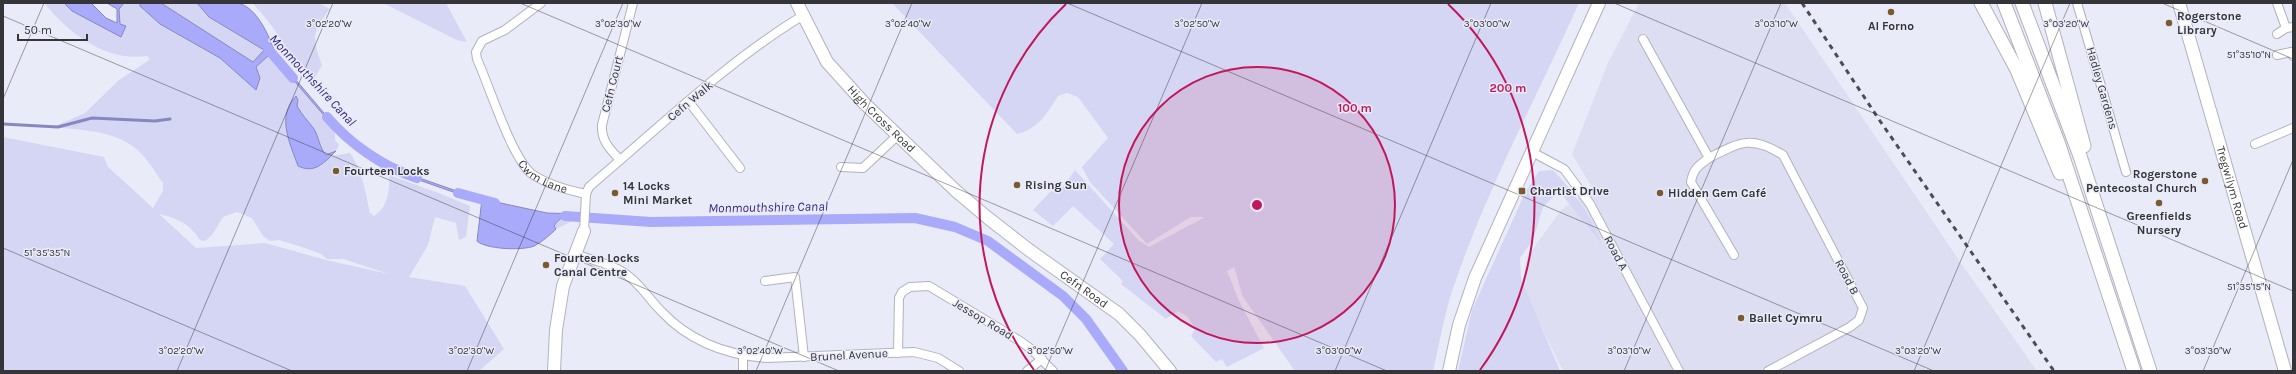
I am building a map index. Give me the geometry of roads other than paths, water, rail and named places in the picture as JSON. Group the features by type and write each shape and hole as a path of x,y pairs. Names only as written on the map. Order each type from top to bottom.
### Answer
{"main road":[{"name":"High Cross Road","path":"797,3 802,16 826,62 845,84 956,191 988,218"},
{"path":"1449,371 1460,325 1475,278 1599,3"},
{"path":"1981,3 2017,70 2102,276"},
{"path":"2004,3 2058,142 2134,371"},
{"path":"2022,3 2080,156 2151,371"},
{"path":"2045,3 2070,98 2151,371"},
{"name":"Tregwilym Road","path":"2179,3 2285,371"},
{"name":"Cefn Road","path":"988,218 1029,250 1119,314 1140,335 1170,371"},
{"name":"Cwm Lane","path":"554,371 556,330 563,286 584,231"}],"street":[{"name":"Cwm Lane","path":"541,3 505,30 482,41 476,52 477,59 518,159 531,173 544,180 568,190 586,194 584,231"},
{"name":"Cefn Court","path":"620,160 604,141 601,135 602,125 633,3"},
{"name":"Hadley Gardens","path":"2077,3 2126,172"},
{"path":"2277,3 2290,28 2277,34"},
{"name":"Cefn Walk","path":"586,194 589,187 620,160 771,34 802,16"},
{"path":"1643,39 1709,158 1698,165 1692,174 1691,182 1734,255"},
{"path":"2276,55 2292,53"},
{"path":"689,102 740,168"},
{"path":"2255,144 2293,128"},
{"path":"841,167 863,168 898,135"},
{"name":"Road B","path":"1709,158 1741,142 1755,142 1771,147 1783,155 1863,308 1859,320 1850,327 1768,371"},
{"name":"Road A","path":"1532,152 1564,169 1590,204 1679,371"},
{"name":"Brunel Avenue","path":"576,255 626,274 645,291 661,312 685,332 719,350 743,356 804,357 898,353 925,354 938,358 959,371"},
{"path":"765,281 795,277 804,357"},
{"name":"Jessop Road","path":"898,353 898,298 902,292 910,287 929,286 1020,341 1053,371"},
{"path":"743,356 743,371"},
{"path":"1027,371 1042,360"}],"water":[{"path":"228,2 245,6 258,18 263,26 272,44 277,59 269,55 256,67 260,78 256,90 220,58 160,24 140,6 140,3 161,3 253,62 264,50 209,17 197,3"},
{"path":"64,3 91,3 106,18 117,23 117,9 107,3 124,3 119,9 120,24 126,26 121,37 72,11"},
{"path":"285,67 335,126 334,127 284,69"},
{"path":"296,96 298,100 297,106 314,129 320,145 326,155 336,151 323,163 314,168 309,169 298,166 286,130 287,113 290,104"},
{"path":"405,173 471,196 470,198 405,175"},
{"path":"482,199 547,213 578,214 578,218 561,218 554,226 556,229 546,238 528,248 513,249 488,246 477,241"}],"waterway":[{"name":"Monmouthshire Canal","path":"268,49 293,78"},
{"name":"Monmouthshire Canal","path":"327,117 336,127 368,154 392,168 417,178"},
{"path":"3,124 58,127 92,118 155,121 170,119"},
{"name":"Monmouthshire Canal","path":"458,193 495,203"},
{"name":"Monmouthshire Canal","path":"565,216 651,222 915,218 955,227 988,241 1063,296 1086,319 1123,371"}],"railway":[{"path":"1802,3 1880,121 2054,371"}],"place":[{"name":"Al Forno","path":"1891,12"},
{"name":"Rogerstone Library","path":"2169,23"},
{"name":"Fourteen Locks","path":"336,171"},
{"name":"Rogerstone Pentecostal Church","path":"2205,181"},
{"name":"Rising Sun","path":"1017,185"},
{"name":"Chartist Drive","path":"1522,191"},
{"name":"14 Locks Mini Market","path":"615,193"},
{"name":"Hidden Gem Café","path":"1660,193"},
{"name":"Greenfields Nursery","path":"2159,203"},
{"name":"Fourteen Locks Canal Centre","path":"546,265"},
{"name":"Ballet Cymru","path":"1741,318"}]}
